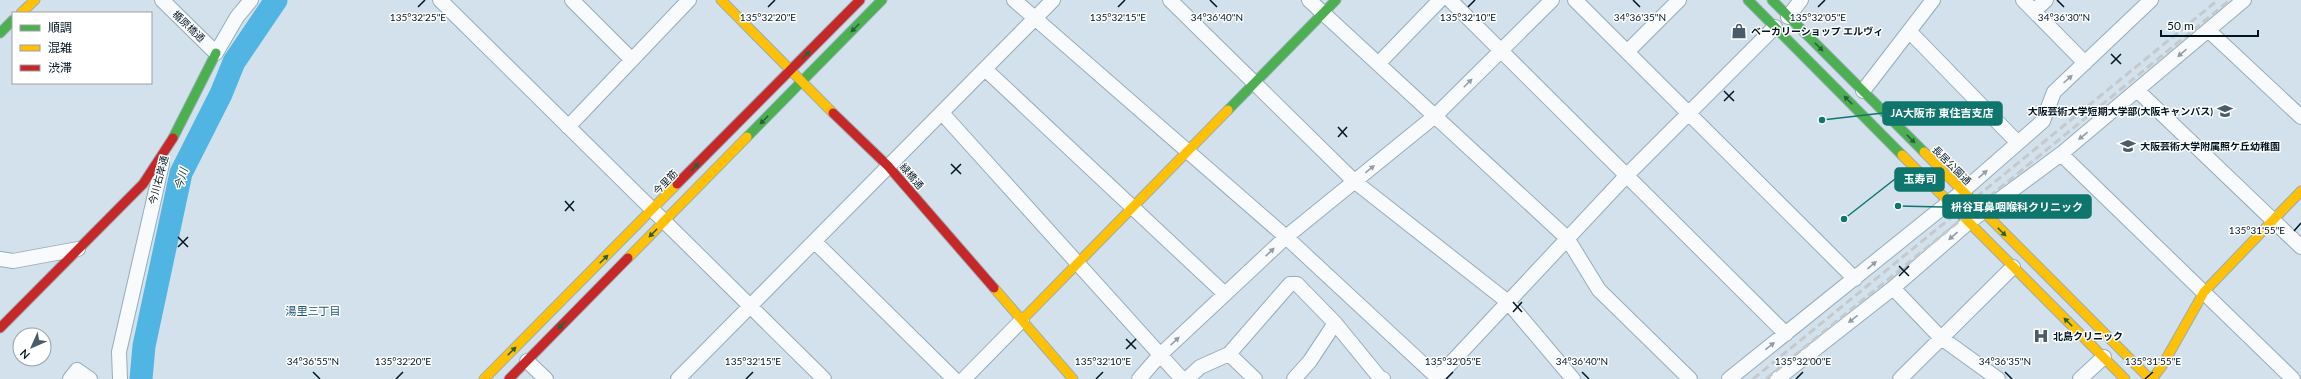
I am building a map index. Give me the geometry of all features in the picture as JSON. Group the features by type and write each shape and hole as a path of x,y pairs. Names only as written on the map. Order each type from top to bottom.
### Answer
{"main road":[{"path":"22,12 35,0"},
{"name":"緑橋通","path":"722,0 801,82 888,166 1073,379"},
{"name":"今里筋","path":"484,379 654,210 860,0"},
{"path":"509,379 882,0"},
{"path":"1022,320 1336,0"},
{"path":"1748,0 2125,379"},
{"name":"長居公園通","path":"1772,0 2151,379"},
{"path":"0,33 12,21"},
{"name":"今川右岸通","path":"166,150 208,72 216,53"},
{"path":"0,328 143,184 166,150"},
{"path":"2151,379 2162,366 2204,292 2301,191"}],"street":[{"name":"楯原橋通","path":"162,0 216,53"},
{"name":"今川右岸通","path":"216,53 237,17 251,0"},
{"path":"440,0 824,379"},
{"path":"572,0 632,60"},
{"path":"568,127 689,0"},
{"path":"1014,0 1033,19 1286,237 1438,379 1627,175 1775,27"},
{"path":"682,378 750,306 1053,0"},
{"path":"1170,0 1354,181 1508,302 1573,379"},
{"path":"1309,0 1567,238 1599,290 1690,379"},
{"path":"1378,64 1440,0"},
{"path":"1450,0 1786,334"},
{"path":"1139,379 1160,355 1286,237 1435,116 1552,0"},
{"path":"1575,0 1855,279"},
{"path":"1627,52 1679,0"},
{"path":"1788,17 1801,0"},
{"path":"1863,91 1933,0"},
{"path":"2023,0 2085,64"},
{"path":"2034,11 2046,0"},
{"path":"1729,379 1963,191 2043,122 2054,92 2151,0"},
{"path":"1777,379 1893,288 1969,222 1984,213 2061,154 2138,91 2244,0"},
{"path":"2208,30 2301,117"},
{"path":"1909,31 2018,143"},
{"path":"985,69 1225,294"},
{"path":"2138,91 2301,247"},
{"path":"942,113 1182,379"},
{"name":"今川右岸通","path":"115,378 119,352 154,191 166,150"},
{"path":"2061,154 2293,379"},
{"path":"815,242 954,379"},
{"path":"0,258 13,261 78,249"},
{"path":"1900,379 1940,337 2013,267"},
{"path":"1187,379 1200,368 1229,354 1290,284 1298,284 1335,323 1380,378 1383,379"},
{"path":"1893,288 1940,337 1998,379"},
{"path":"964,379 1022,320"},
{"path":"1294,379 1310,361 1335,323"},
{"path":"1229,354 1256,379"},
{"path":"2082,378 2104,358"},
{"path":"527,361 546,379"},
{"path":"70,379 77,370 90,379"}],"waterway":[{"name":"今川","path":"141,379 144,346 181,173 221,94 234,62 276,0"}],"railway":[{"path":"1753,379 2218,0"},
{"path":"1766,379 2230,0"}],"traffic: fast":[{"path":"747,137 882,0"},
{"path":"1228,110 1336,0"},
{"path":"1748,0 1902,155"},
{"path":"1772,0 1924,152"},
{"path":"0,33 12,21"},
{"path":"173,138 216,53"}],"traffic: slow":[{"path":"22,12 35,0"},
{"path":"721,0 833,113"},
{"path":"1022,320 1228,110"},
{"path":"628,258 747,137"},
{"path":"1924,152 2150,379"},
{"path":"1902,155 2125,379"},
{"path":"484,379 677,184"},
{"path":"2152,379 2162,366 2204,292 2301,191"},
{"path":"994,288 1073,379"}],"traffic: jam":[{"path":"677,184 860,0"},
{"path":"833,113 888,166 994,288"},
{"path":"0,328 143,184 173,138"},
{"path":"509,379 628,258"}],"place":[{"name":"ベーカリーショップ エルヴィ","path":"1739,31"},
{"name":"大阪芸術大学短期大学部(大阪キャンパス)","path":"2225,111"},
{"name":"JA大阪市 東住吉支店","path":"1822,120"},
{"name":"大阪芸術大学附属照ケ丘幼稚園","path":"2128,146"},
{"name":"枡谷耳鼻咽喉科クリニック","path":"1898,206"},
{"name":"玉寿司","path":"1844,219"},
{"name":"北島クリニック","path":"2041,336"}],"district":[{"name":"湯里三丁目","path":"313,311"}]}
